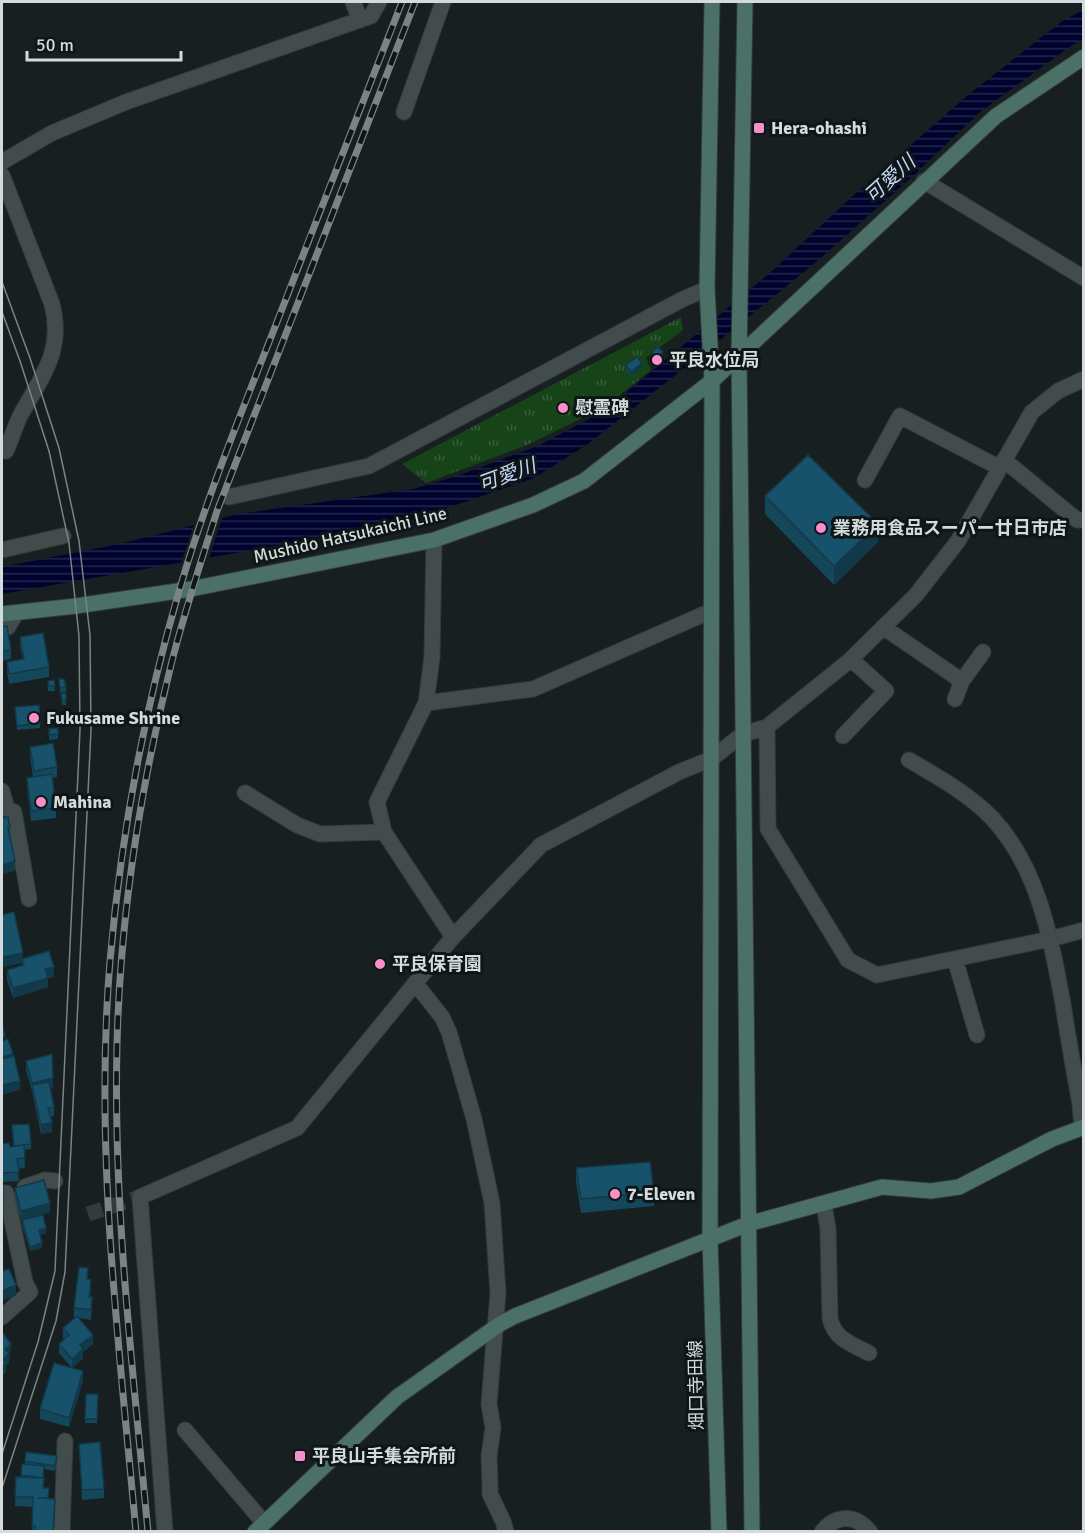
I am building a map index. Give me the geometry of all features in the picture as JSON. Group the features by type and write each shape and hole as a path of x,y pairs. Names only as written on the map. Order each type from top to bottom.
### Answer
{"street":[{"path":"353,2 360,20"},
{"path":"2,162 52,133 126,102 371,16 379,2"},
{"path":"405,111 443,2"},
{"name":"畑口寺田線","path":"712,2 708,292 712,381 710,1238 718,1532"},
{"path":"745,2 739,357 752,1532"},
{"name":"Mushido Hatsukaichi Line","path":"9,613 191,589 434,540 533,505 584,481 712,381 996,116 1083,57"},
{"path":"2,175 52,304 57,336 48,366 3,452"},
{"path":"924,181 1083,278"},
{"path":"229,497 369,466 683,299 708,292"},
{"path":"165,1532 140,1197 297,1128 453,936 541,845 679,772 711,759 743,734 767,727 851,659 916,595 958,541 1032,412 1058,391 1083,379"},
{"path":"865,480 900,416 1002,464 1077,520 1083,520"},
{"path":"2,550 63,536"},
{"path":"434,540 432,657 426,703 377,802 384,832 453,936"},
{"path":"426,703 533,689 711,611"},
{"path":"2,628 8,627 9,613"},
{"path":"883,627 962,681"},
{"path":"956,699 962,681 983,652"},
{"path":"843,736 886,691 851,659"},
{"path":"767,727 768,830 848,960 877,975 1083,930"},
{"path":"185,1430 259,1527 397,1397 494,1328 515,1316 748,1224 882,1188 931,1191 959,1187 973,1182 1052,1139 1083,1127 1050,939 1043,910 1022,861 993,819 967,796 909,760"},
{"path":"2,791 7,809 14,812 16,819 29,899"},
{"path":"245,793 297,825 320,834 384,832"},
{"path":"955,959 977,1035"},
{"path":"416,983 442,1017 449,1032 477,1132 494,1217 498,1293 489,1409 493,1428 489,1456 489,1485 490,1494 506,1532"},
{"path":"2,1317 30,1292 4,1192 45,1180 55,1181"},
{"path":"824,1204 828,1229 832,1328 844,1341 869,1353"},
{"path":"62,1532 65,1441"},
{"path":"822,1532 829,1523 838,1519 852,1519 865,1525 870,1532"}],"green space":[{"path":"681,317 683,330 646,358 651,370 605,407 527,445 426,483 402,464"}],"water":[{"name":"可愛川","path":"1083,10 1083,39 980,112 821,258 725,336 588,444 534,478 401,524 2,594 2,567 119,544 238,514 413,489 457,476 538,446 604,411 772,271 855,194 968,95 1061,22"}],"pier":[{"path":"223,515 208,562 180,566 195,522"}],"building":[{"path":"658,347 663,352 656,358 652,352"},
{"path":"637,357 642,363 631,372 626,365"},
{"name":"業務用食品スーパー廿日市店","path":"808,455 878,524 834,566 765,496"},
{"path":"7,626 11,650 2,651 2,627"},
{"path":"43,633 49,667 9,674 7,662 24,659 20,637"},
{"path":"59,679 64,679 66,687 60,688"},
{"path":"54,680 55,686 48,686 48,681"},
{"path":"66,693 66,700 62,701 61,694"},
{"path":"39,705 40,723 17,726 15,707"},
{"path":"52,710 53,718 46,718 45,711"},
{"path":"58,728 58,734 49,735 49,729"},
{"path":"53,743 57,767 34,771 30,747"},
{"name":"Mahina","path":"52,774 56,808 31,811 27,778"},
{"path":"8,817 15,861 2,865 2,818"},
{"path":"14,912 23,953 3,957 2,915"},
{"path":"49,951 54,967 45,969 48,978 13,988 7,970 24,965 22,959"},
{"path":"2,1022 5,1037 2,1038"},
{"path":"8,1039 13,1054 2,1057 2,1041"},
{"path":"52,1054 53,1078 32,1083 26,1061"},
{"path":"14,1056 20,1081 2,1085 2,1059"},
{"path":"49,1082 54,1107 48,1108 52,1122 41,1125 32,1085"},
{"path":"29,1124 31,1144 14,1146 12,1125"},
{"path":"9,1143 10,1147 24,1145 25,1158 17,1159 19,1172 2,1173 2,1144"},
{"path":"650,1162 654,1192 581,1199 576,1168"},
{"path":"44,1180 50,1203 21,1211 15,1188"},
{"path":"2,1189 3,1220 2,1220"},
{"path":"43,1215 46,1228 39,1230 42,1243 30,1247 22,1220"},
{"path":"79,1267 88,1268 87,1279 91,1280 89,1297 92,1297 91,1310 74,1308"},
{"path":"2,1268 3,1271 9,1269 16,1285 2,1291"},
{"path":"77,1316 93,1335 80,1345 83,1349 72,1359 59,1344 69,1335 63,1328"},
{"path":"2,1332 11,1344 5,1349 9,1353 3,1359 6,1363 2,1367"},
{"path":"54,1363 83,1371 69,1418 40,1409"},
{"path":"86,1394 98,1394 97,1419 85,1419"},
{"path":"100,1442 104,1489 82,1490 79,1444"},
{"path":"26,1452 57,1456 55,1466 25,1461"},
{"path":"22,1464 44,1466 43,1478 21,1475"},
{"path":"16,1477 44,1478 43,1488 49,1488 48,1498 38,1498 55,1499 53,1532 35,1532 35,1526 32,1526 33,1497 15,1497"}],"tunnel":[{"path":"88,1214 140,1197"}],"tram line":[{"path":"2,282 30,358 59,448 79,541 90,635 91,730 65,1272 56,1321 2,1488"},
{"path":"2,312 49,451 69,543 79,636 80,730 55,1271 38,1342 2,1454"}],"railway":[{"path":"136,1532 116,1318 105,1104 110,961 127,820 155,680 201,522 402,2"},
{"path":"148,1532 125,1289 117,1106 117,1045 122,949 141,806 171,665 217,511 415,2"}],"place":[{"name":"Hera-ohashi","path":"759,128"},
{"name":"平良水位局","path":"657,360"},
{"name":"慰霊碑","path":"563,408"},
{"name":"業務用食品スーパー廿日市店","path":"821,528"},
{"name":"Fukusame Shrine","path":"34,718"},
{"name":"Mahina","path":"41,802"},
{"name":"平良保育園","path":"380,964"},
{"name":"7-Eleven","path":"615,1194"},
{"name":"平良山手集会所前","path":"300,1456"}]}
